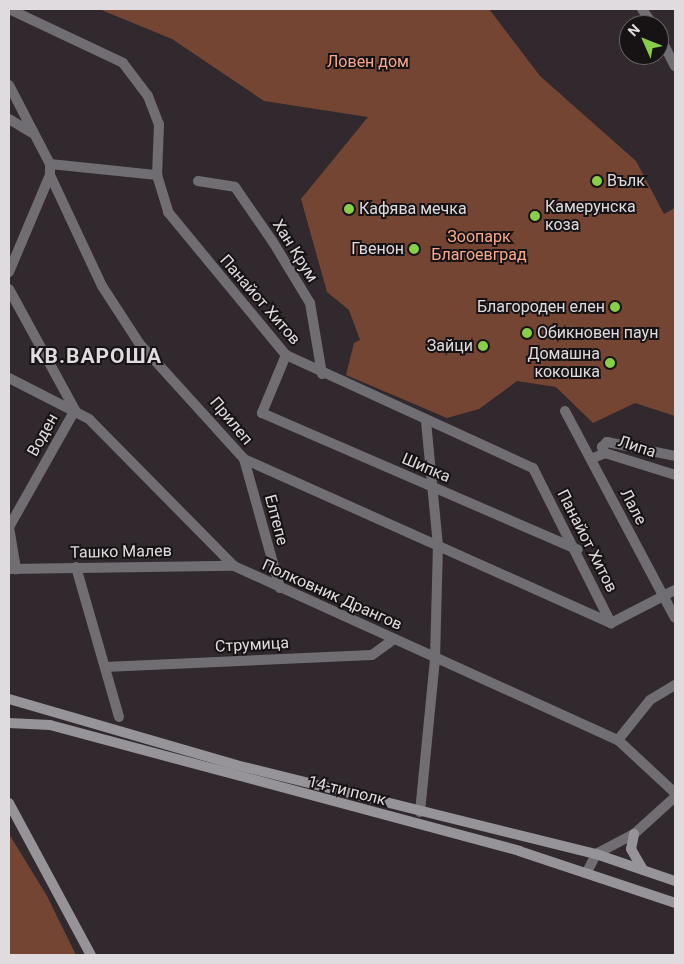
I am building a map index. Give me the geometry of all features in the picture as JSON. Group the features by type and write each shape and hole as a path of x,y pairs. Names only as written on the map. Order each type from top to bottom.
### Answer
{"street":[{"name":"Панайот Хитов","path":"9,9 123,63 148,96 160,124 157,175 168,212 286,355 322,374 533,468 578,550 611,623"},
{"path":"669,54 675,66"},
{"name":"Прилеп","path":"9,85 50,170 102,286 139,343 244,459 611,623"},
{"path":"9,118 32,133"},
{"path":"9,272 50,170 157,175"},
{"name":"Хан Крум","path":"198,181 235,186 273,242 310,303 322,374"},
{"path":"9,289 74,410"},
{"name":"Шипка","path":"286,355 262,413 578,550"},
{"name":"Полковник Дрангов","path":"9,378 74,410 105,433 234,566 618,740 675,793"},
{"name":"Воден","path":"9,527 74,410"},
{"name":"Лале","path":"565,411 675,618"},
{"path":"420,812 435,658 438,546 426,421"},
{"path":"605,453 602,447 607,442 675,456"},
{"name":"Липа","path":"590,460 605,453 675,475"},
{"name":"Елтепе","path":"244,459 280,588"},
{"path":"9,527 12,569"},
{"name":"Ташко Малев","path":"12,569 234,566"},
{"path":"76,567 119,717"},
{"path":"611,623 675,590"},
{"name":"Струмица","path":"105,667 372,655 394,639"},
{"path":"618,740 650,700 675,685"},
{"name":"14-ти полк","path":"9,699 420,812 596,854 675,881"},
{"name":"14-ти полк","path":"9,723 50,725 588,870 675,903"},
{"path":"588,870 596,854 634,834 675,797"},
{"path":"9,803 91,955"},
{"path":"634,834 631,849 643,870"}],"green space":[{"name":"Зоопарк Благоевград","path":"99,9 489,9 540,76 636,161 664,214 675,208 675,416 635,403 593,423 556,387 517,381 479,409 447,418 346,375 354,343 360,340 349,310 327,292 301,199 368,117 264,101 172,39"},
{"path":"9,834 47,896 76,955 9,955"}],"place":[{"name":"Вълк","path":"597,181"},
{"name":"Кафява мечка","path":"349,209"},
{"name":"Камерунска коза","path":"535,216"},
{"name":"Гвенон","path":"414,249"},
{"name":"Благороден елен","path":"615,307"},
{"name":"Обикновен паун","path":"527,333"},
{"name":"Зайци","path":"483,346"},
{"name":"Домашна кокошка","path":"610,363"}],"district":[{"name":"КВ.ВАРОША","path":"96,356"}],"park label":[{"name":"Ловен дом","path":"368,62"}]}
